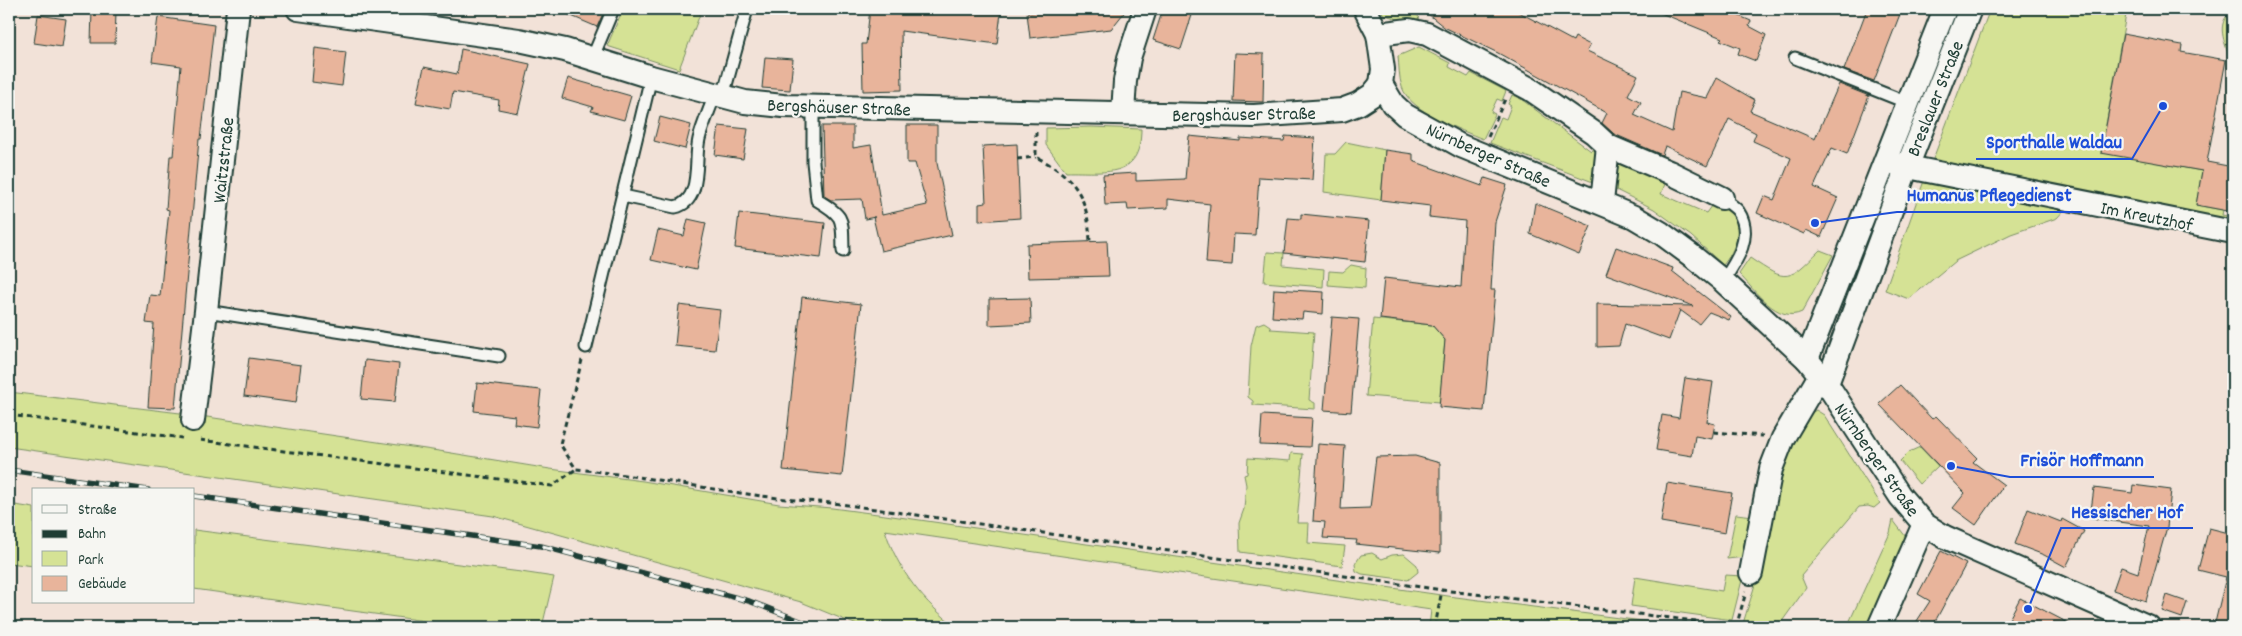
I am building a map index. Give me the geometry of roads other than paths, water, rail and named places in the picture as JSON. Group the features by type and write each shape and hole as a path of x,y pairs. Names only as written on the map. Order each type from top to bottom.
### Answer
{"street":[{"name":"Waitzstraße","path":"191,429 206,311 238,9"},
{"name":"Bergshäuser Straße","path":"298,9 519,40 564,50 651,77 746,102 783,106 1254,116 1307,114 1342,110 1372,96 1381,84"},
{"path":"1123,113 1129,58 1145,9"},
{"path":"1365,9 1378,34 1383,69 1381,84"},
{"name":"Breslauer Straße","path":"1818,373 1885,162 1945,9"},
{"name":"Breslauer Straße","path":"1818,373 1907,167 1970,9"},
{"path":"1378,34 1409,30 1427,34 1530,89 1594,133 1608,146 1669,172 1722,198"},
{"name":"Nürnberger Straße","path":"1381,84 1393,104 1405,115 1433,131 1481,154 1602,202 1634,217 1661,233 1723,281 1818,373 1900,496 1924,524 1879,627"},
{"path":"1602,202 1608,146"},
{"name":"Im Kreutzhof","path":"1885,162 2233,232"},
{"name":"Nürnberger Straße","path":"1751,573 1770,469 1781,442 1818,373"},
{"path":"1924,524 1946,537 2114,620 2149,627"}],"lane":[{"path":"592,59 614,9"},
{"path":"623,196 675,207 683,205 689,200 699,157 699,142 719,95 747,9"},
{"path":"1796,58 1908,102"},
{"path":"586,347 651,77"},
{"path":"813,107 813,162 817,200 837,212 842,222 843,251"},
{"path":"1722,198 1737,210 1743,223 1744,238 1740,257 1723,281"},
{"path":"206,311 499,356"}],"railway":[{"path":"9,470 134,488"},
{"path":"195,496 541,546 749,601 816,627"}],"place":[{"name":"Sporthalle Waldau","path":"2163,106"},
{"name":"Humanus Pflegedienst","path":"1815,223"},
{"name":"Frisör Hoffmann","path":"1951,466"},
{"name":"Hessischer Hof","path":"2028,609"}]}
